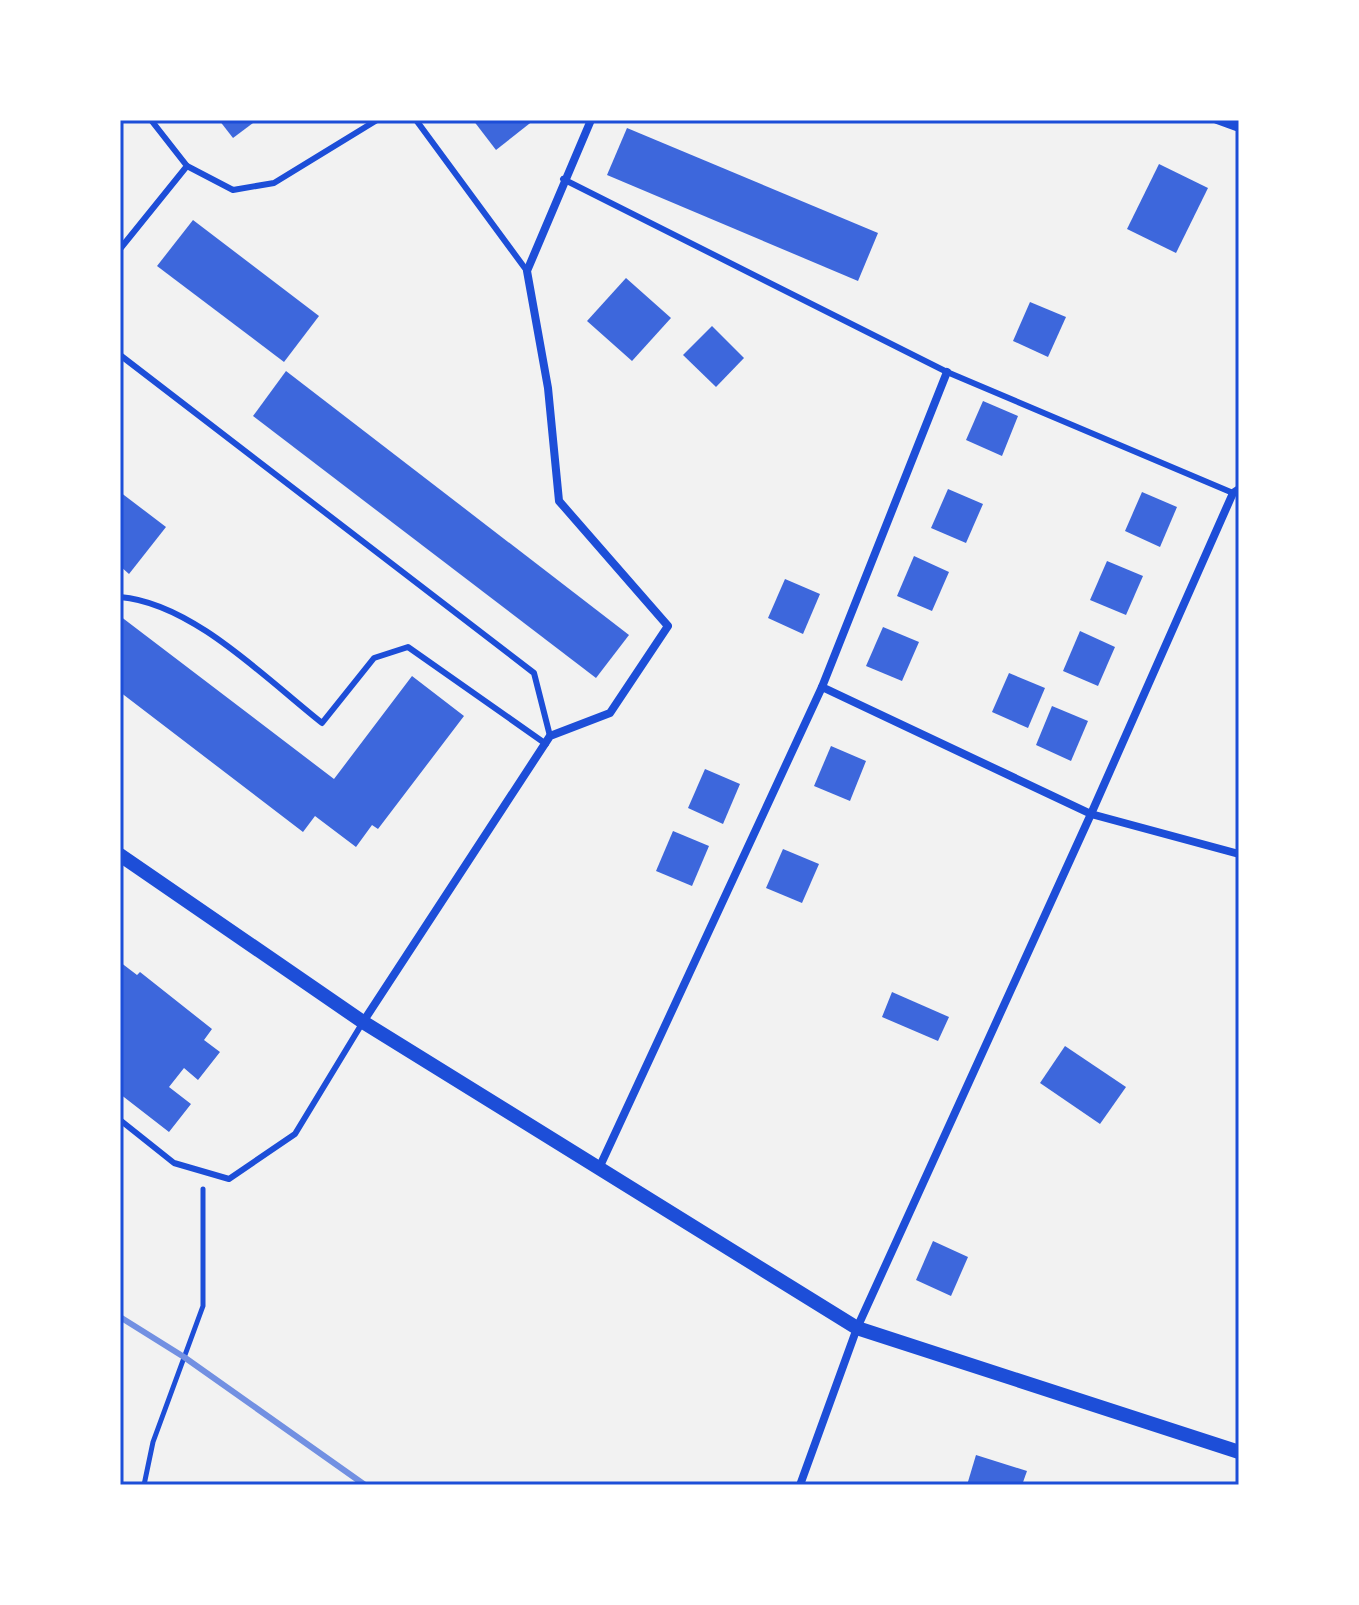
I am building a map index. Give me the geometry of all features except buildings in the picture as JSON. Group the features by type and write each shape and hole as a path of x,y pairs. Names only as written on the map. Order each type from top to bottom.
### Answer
{"street":[{"path":"363,1022 548,740 610,713 668,626 559,501 548,388 527,271 563,179 591,120"},
{"path":"1217,120 1239,128"},
{"path":"600,1166 822,687 947,372"},
{"path":"800,1485 857,1328 1236,491"},
{"path":"822,687 1091,814 1239,854"},
{"path":"120,855 363,1022 857,1328 1239,1452"}],"lane":[{"path":"151,120 187,166 233,190 274,183 377,120"},
{"path":"416,120 527,271"},
{"path":"120,249 187,166"},
{"path":"563,179 947,372 1236,491"},
{"path":"120,355 534,673 548,740"},
{"path":"120,597 145,599 183,615 322,723 374,658 408,647 548,740"},
{"path":"120,1120 174,1163 229,1179 295,1134 363,1022"}],"path":[{"path":"144,1485 153,1442 203,1306 203,1172"}],"railway":[{"path":"120,1317 184,1357 365,1485"}]}
